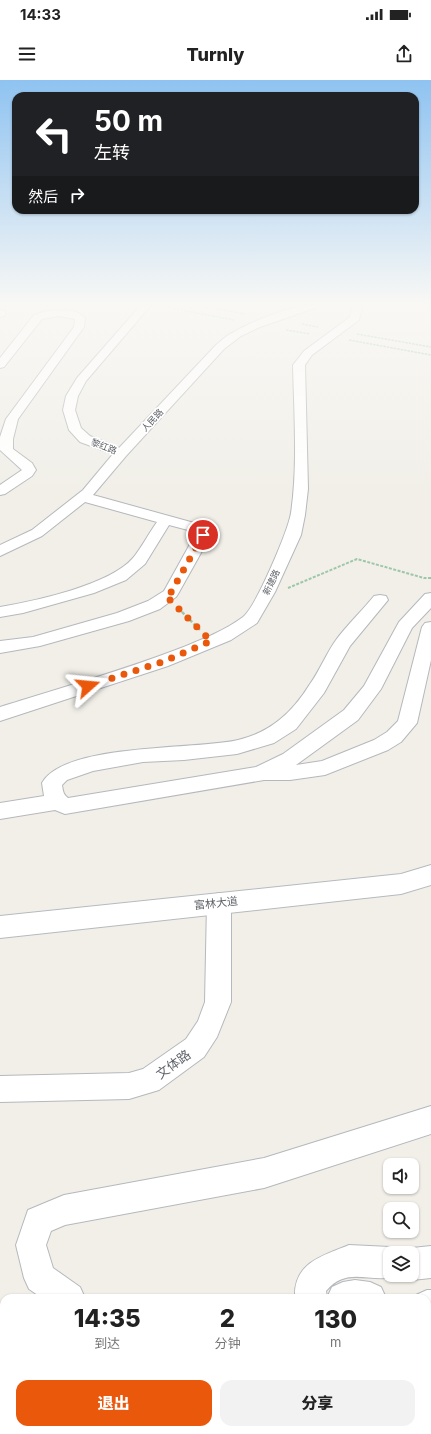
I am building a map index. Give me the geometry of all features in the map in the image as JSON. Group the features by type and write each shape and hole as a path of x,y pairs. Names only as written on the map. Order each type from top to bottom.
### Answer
{"main road":[{"name":"富林大道","path":"0,927 401,884 431,875"}],"street":[{"path":"0,491 27,474 29,470 7,450 6,439 12,419 49,368"},
{"name":"黎红路","path":"91,368 81,380 72,396 69,410 71,420 75,430 85,438 121,452"},
{"name":"人民路","path":"0,551 37,533 84,497 121,452 200,368"},
{"name":"新建路","path":"0,714 162,662 225,636 251,619 267,592 293,535 298,515 301,489 299,368"},
{"path":"0,647 34,642 123,617 154,605 170,594 203,535 200,531 193,527 84,497"},
{"path":"0,612 17,609 88,590 120,577 139,561 165,520"},
{"path":"260,774 290,758 351,715 372,689 405,626 431,598"},
{"path":"56,802 52,794 52,783 60,775 91,764 143,755 184,753 237,747 267,738 289,724 317,689 343,643 380,600"},
{"path":"0,812 56,802 65,806 260,774 290,773 325,768 381,745 394,737 407,723 414,690 431,627"},
{"name":"文体路","path":"0,1089 129,1086 149,1081 195,1048 208,1028 218,1002 219,903"},
{"path":"63,1294 40,1278 31,1245 39,1221 64,1210 264,1173 431,1120"},
{"path":"311,1294 310,1286 322,1272 349,1261 383,1263"},
{"path":"419,1263 431,1262"}],"path":[{"path":"286,589 356,559 424,578 431,578"},
{"path":"166,596 211,641"}],"route":[{"path":"88,686 162,662 211,641 166,596 170,594 203,535"}]}
